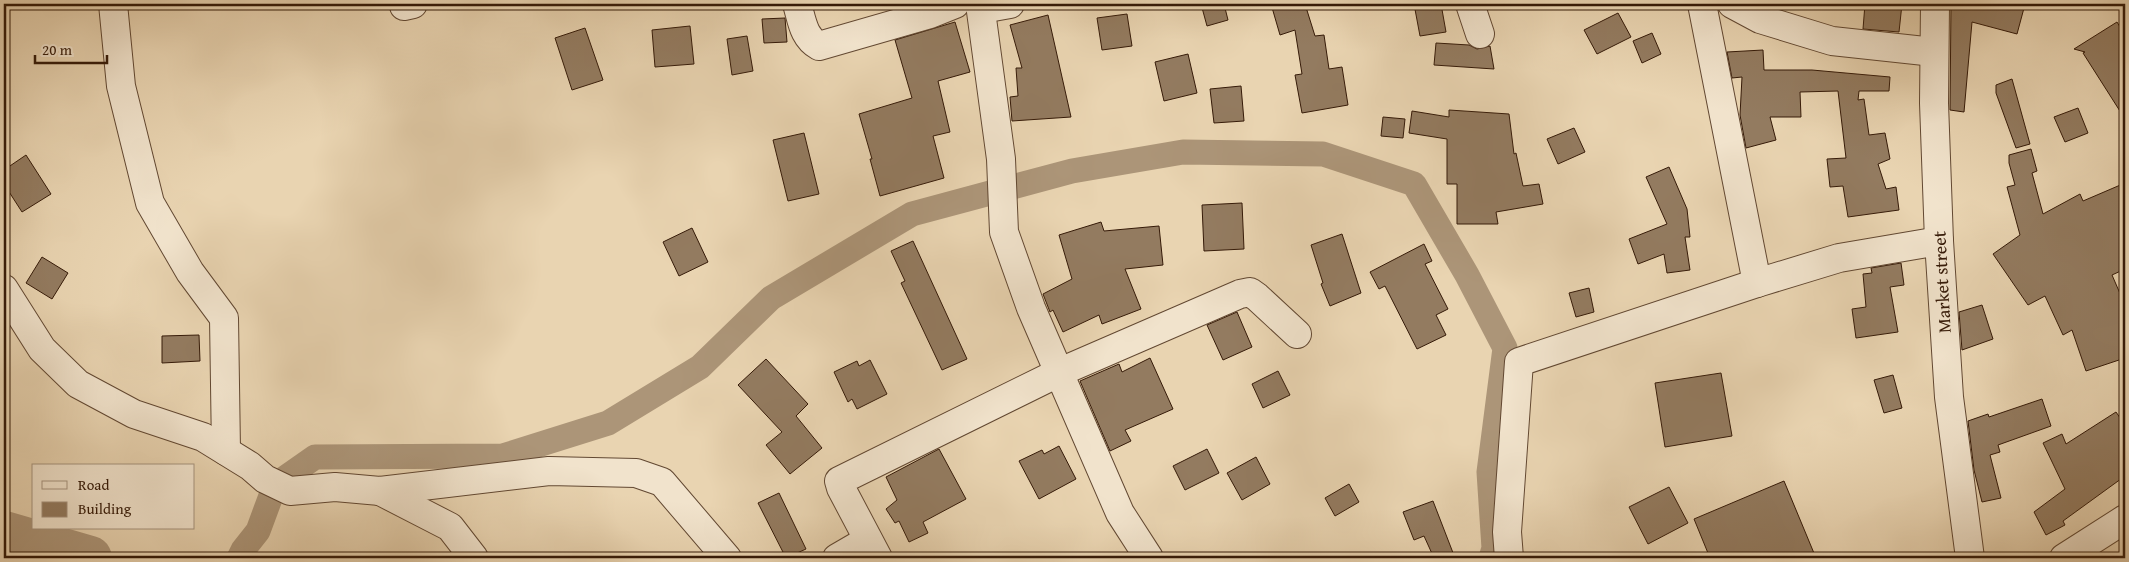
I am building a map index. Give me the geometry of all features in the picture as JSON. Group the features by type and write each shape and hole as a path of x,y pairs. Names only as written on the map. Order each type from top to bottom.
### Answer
{"street":[{"path":"113,4 121,86 150,203 190,272 224,318 226,451"},
{"path":"797,4 805,31 812,41 820,46 930,14 955,4"},
{"path":"1010,4 981,6 1001,159 1004,232 1031,308 1120,513 1149,558"},
{"path":"1470,4 1480,34"},
{"path":"1702,4 1757,283"},
{"path":"1732,4 1760,20 1832,41 1934,52"},
{"name":"Market street","path":"1936,4 1934,52 1939,241 1949,397 1970,558"},
{"path":"1509,558 1508,532 1519,362 1757,283 1839,258 1939,241"},
{"path":"4,289 42,349 78,384 134,414 203,437 250,466 266,479 290,491 335,487 380,491 549,471 636,473 662,482 727,558"},
{"path":"837,558 873,549 839,481 1060,372 1250,292 1297,334"},
{"path":"380,491 450,527 474,558"},
{"path":"2064,558 2125,519"}],"building":[{"path":"1201,4 1224,4 1228,20 1207,26"},
{"path":"1271,4 1305,4 1315,36 1324,35 1329,69 1342,67 1348,105 1302,113 1295,75 1302,74 1295,30 1280,35"},
{"path":"1414,4 1441,4 1446,32 1420,36"},
{"path":"1865,4 1902,4 1899,32 1863,29"},
{"path":"1951,4 2007,4 2024,8 2017,34 1972,22 1964,112 1950,110"},
{"path":"1618,13 1631,37 1597,54 1584,30"},
{"path":"1127,14 1132,46 1102,50 1097,18"},
{"path":"1048,15 1071,117 1012,121 1010,97 1018,96 1016,68 1022,68 1010,25"},
{"path":"785,18 787,42 764,43 762,19"},
{"path":"955,22 970,72 938,81 950,132 933,136 944,178 880,196 859,114 912,98 895,40"},
{"path":"2117,22 2125,35 2125,119 2083,53 2085,52 2074,49"},
{"path":"690,26 694,64 655,67 652,30"},
{"path":"585,28 603,80 572,90 555,38"},
{"path":"1652,33 1661,54 1642,63 1633,41"},
{"path":"747,36 753,71 732,75 727,39"},
{"path":"1436,43 1469,45 1477,49 1490,46 1494,69 1434,65"},
{"path":"1763,50 1764,70 1812,70 1890,77 1889,91 1859,91 1858,100 1864,99 1869,135 1885,133 1890,159 1878,164 1886,189 1896,187 1899,210 1848,217 1843,186 1830,187 1827,159 1846,158 1838,91 1800,92 1801,117 1770,117 1776,140 1746,148 1740,115 1742,77 1732,78 1727,52"},
{"path":"1188,54 1197,93 1164,101 1155,62"},
{"path":"2012,79 2030,144 2016,148 1996,93 1996,85"},
{"path":"1241,86 1244,121 1214,123 1210,89"},
{"path":"2078,108 2088,133 2065,142 2054,117"},
{"path":"1449,110 1509,114 1514,154 1516,153 1523,186 1539,184 1543,204 1496,212 1498,224 1457,224 1457,184 1447,184 1447,139 1409,133 1412,111 1449,117"},
{"path":"1383,117 1405,119 1403,138 1381,136"},
{"path":"1574,128 1585,152 1558,164 1547,139"},
{"path":"804,133 819,194 788,201 773,140"},
{"path":"2031,149 2037,171 2032,173 2043,214 2080,194 2083,201 2125,183 2125,269 2112,275 2125,305 2125,358 2086,371 2072,330 2063,335 2045,296 2028,305 1993,254 2020,235 2007,187 2015,185 2009,163 2009,155"},
{"path":"26,155 51,194 22,212 4,184 4,170"},
{"path":"1669,167 1687,209 1690,237 1685,237 1690,270 1667,273 1664,254 1638,264 1629,239 1667,224 1646,177"},
{"path":"1242,203 1244,249 1204,251 1202,205"},
{"path":"1101,222 1104,231 1159,226 1163,265 1125,269 1141,309 1102,324 1099,315 1063,332 1053,310 1050,312 1043,294 1072,279 1059,235"},
{"path":"692,228 708,262 679,276 663,242"},
{"path":"1342,234 1361,293 1330,306 1321,284 1323,283 1311,245"},
{"path":"913,241 967,359 942,370 901,283 905,281 891,251"},
{"path":"1424,244 1432,261 1425,264 1448,309 1436,315 1446,335 1417,349 1385,286 1379,289 1370,272"},
{"path":"42,257 68,273 52,299 26,283"},
{"path":"1901,263 1904,285 1890,287 1898,332 1856,338 1852,309 1866,307 1863,274 1872,273 1871,268"},
{"path":"1589,288 1594,312 1576,317 1569,293"},
{"path":"1982,305 1993,339 1962,350 1959,312"},
{"path":"1237,312 1252,347 1223,360 1207,325"},
{"path":"199,335 200,361 162,363 162,336"},
{"path":"1150,358 1173,409 1125,430 1131,441 1110,451 1080,381 1119,364 1122,372"},
{"path":"766,359 808,404 796,416 822,448 790,474 766,445 782,432 738,385"},
{"path":"870,360 887,394 857,409 852,399 848,402 834,372 857,361 859,366"},
{"path":"1278,371 1290,395 1263,408 1252,384"},
{"path":"1721,373 1732,436 1665,447 1655,383"},
{"path":"1893,375 1902,408 1884,413 1874,380"},
{"path":"2042,399 2051,426 1998,445 2000,452 1990,455 2001,498 1982,502 1974,470 1968,421 1988,414 1989,417"},
{"path":"2116,412 2125,425 2125,476 2063,521 2065,525 2046,535 2034,512 2065,489 2043,443 2062,434 2066,444"},
{"path":"1059,446 1076,479 1039,499 1019,461 1042,450 1044,454"},
{"path":"939,449 966,499 923,522 928,533 909,542 899,521 895,523 886,509 897,500 886,477"},
{"path":"1207,449 1219,473 1185,490 1173,466"},
{"path":"1256,457 1270,484 1242,500 1227,473"},
{"path":"1784,481 1816,558 1710,558 1694,519"},
{"path":"1349,484 1359,502 1335,516 1325,498"},
{"path":"1669,487 1688,523 1648,544 1629,507"},
{"path":"779,493 806,549 786,558 758,503"},
{"path":"1433,501 1455,558 1434,558 1424,536 1414,540 1403,512"}],"waterway":[{"path":"239,558 258,531 275,485 315,457 503,456 608,423 700,367 771,298 912,214 1072,171 1183,152 1323,154 1414,184 1467,275 1505,348 1489,472 1494,548 1491,558"},
{"path":"4,533 90,558"}]}
